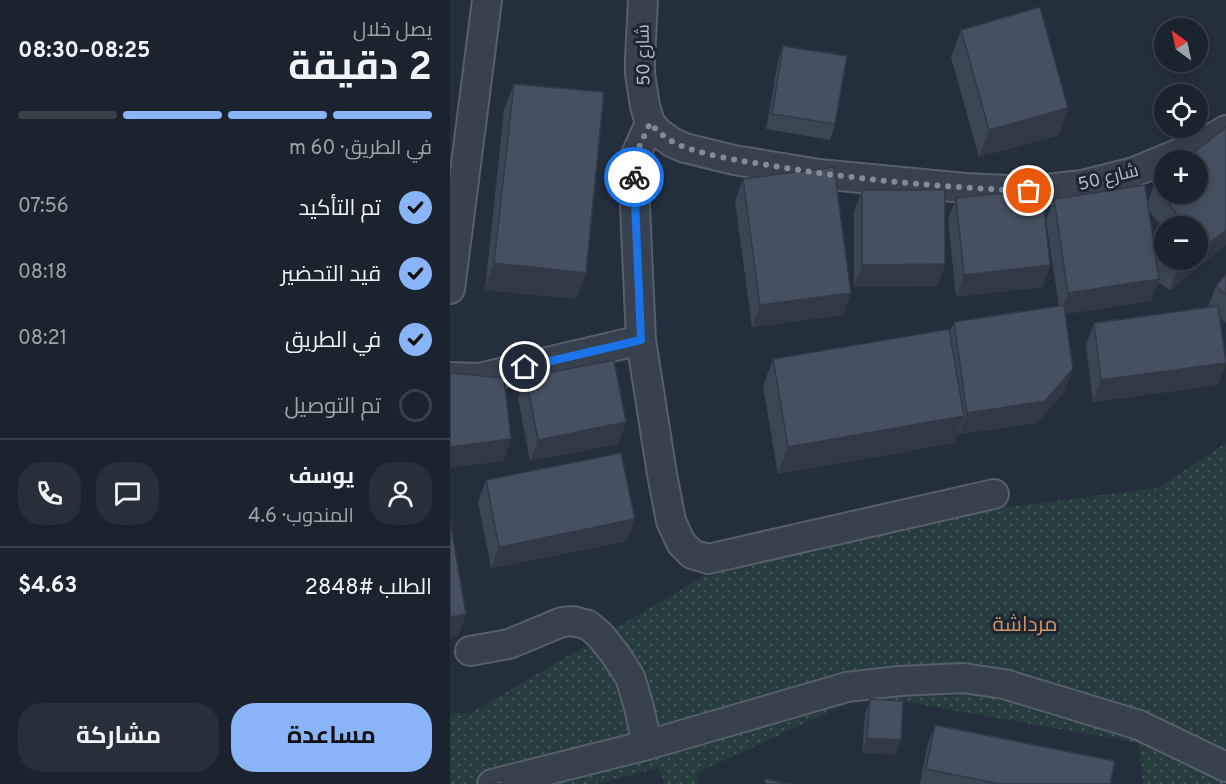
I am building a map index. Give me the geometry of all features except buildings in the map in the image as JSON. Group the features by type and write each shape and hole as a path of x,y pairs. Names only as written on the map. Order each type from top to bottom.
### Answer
{"street":[{"path":"450,289 486,0"},
{"name":"شارع 50","path":"644,0 640,74 650,123 659,133 685,148 734,160 830,175 965,188 1029,191 1082,185 1134,172 1206,142 1226,130"},
{"path":"650,123 633,161 641,340 671,521 681,543 692,554 708,559 994,494"},
{"path":"450,377 479,378 641,340"},
{"path":"470,651 509,644 562,622 573,621 588,625 600,635 630,677 647,745"},
{"path":"492,784 647,745 847,687 898,681 963,678 1004,684 1138,725 1226,767"}],"green space":[{"path":"1226,443 1226,784 1143,784 1138,743 866,695 697,773 699,784 665,784 658,768 595,784 450,784 450,713 471,713 728,562 936,516 1158,488"}],"way so far":[{"path":"634,177 633,161 650,123 659,133 685,148 734,160 819,174 965,188 1029,191"}],"district":[{"name":"مرداشة","path":"1025,624"}],"route":[{"path":"525,367 641,340 634,177"}]}
